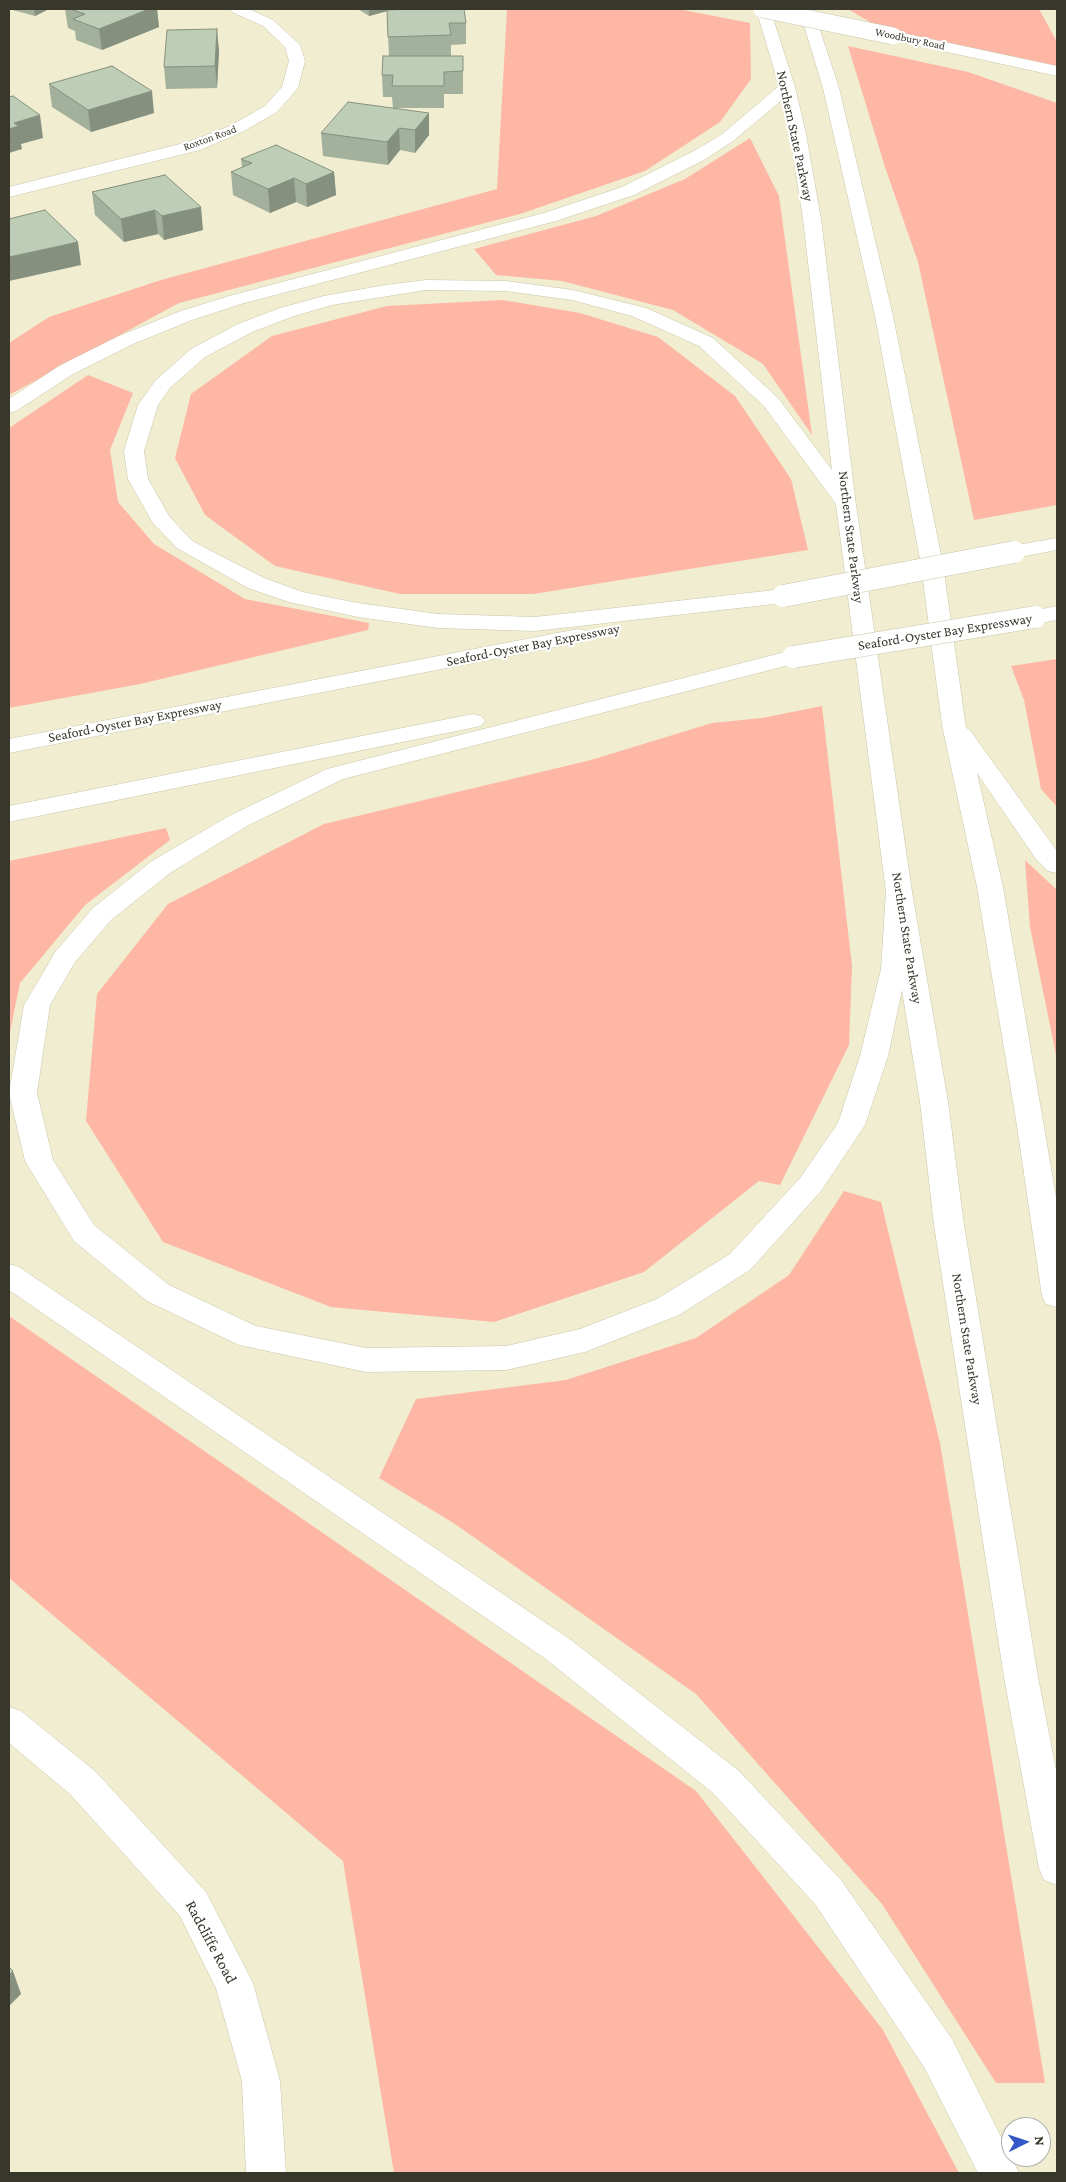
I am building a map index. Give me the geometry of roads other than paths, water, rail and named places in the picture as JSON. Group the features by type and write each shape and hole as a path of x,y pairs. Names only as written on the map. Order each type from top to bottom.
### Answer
{"main road":[{"name":"Roxton Road","path":"9,192 194,146 236,129 272,109 290,88 297,61 292,45 268,23 238,9"},
{"name":"Woodbury Road","path":"762,9 1057,71"},
{"name":"Northern State Parkway","path":"762,9 787,87 798,134 812,219 846,505 899,892 932,1092 949,1225 1020,1667 1057,1868"},
{"path":"806,9 831,88 884,316 932,565 954,725 990,887 1031,1126 1057,1296"},
{"path":"9,406 66,370 126,340 185,316 235,300 550,217 628,191 698,156 727,138 787,87"},
{"path":"783,596 535,624 438,621 358,610 306,598 256,583 203,556 184,544 160,519 138,479 134,451 148,405 163,384 198,354 245,328 288,312 330,300 385,290 426,285 506,286 573,295 638,312 706,342 771,402 846,505"},
{"name":"Seaford-Oyster Bay Expressway","path":"9,746 1057,544"},
{"name":"Seaford-Oyster Bay Expressway","path":"9,814 793,657 1057,613"},
{"path":"793,657 335,774 238,821 161,867 102,914 65,957 37,1005 23,1094 39,1161 84,1233 158,1293 250,1337 366,1360 506,1358 585,1340 668,1307 740,1262 811,1184 851,1125 874,1056 894,968 899,892"},
{"path":"954,725 1045,853 1057,865"},
{"path":"9,1275 559,1650 726,1782 828,1892 938,2053 999,2173"},
{"name":"Radcliffe Road","path":"9,1722 83,1783 194,1904 234,1983 261,2081 266,2173"}]}
